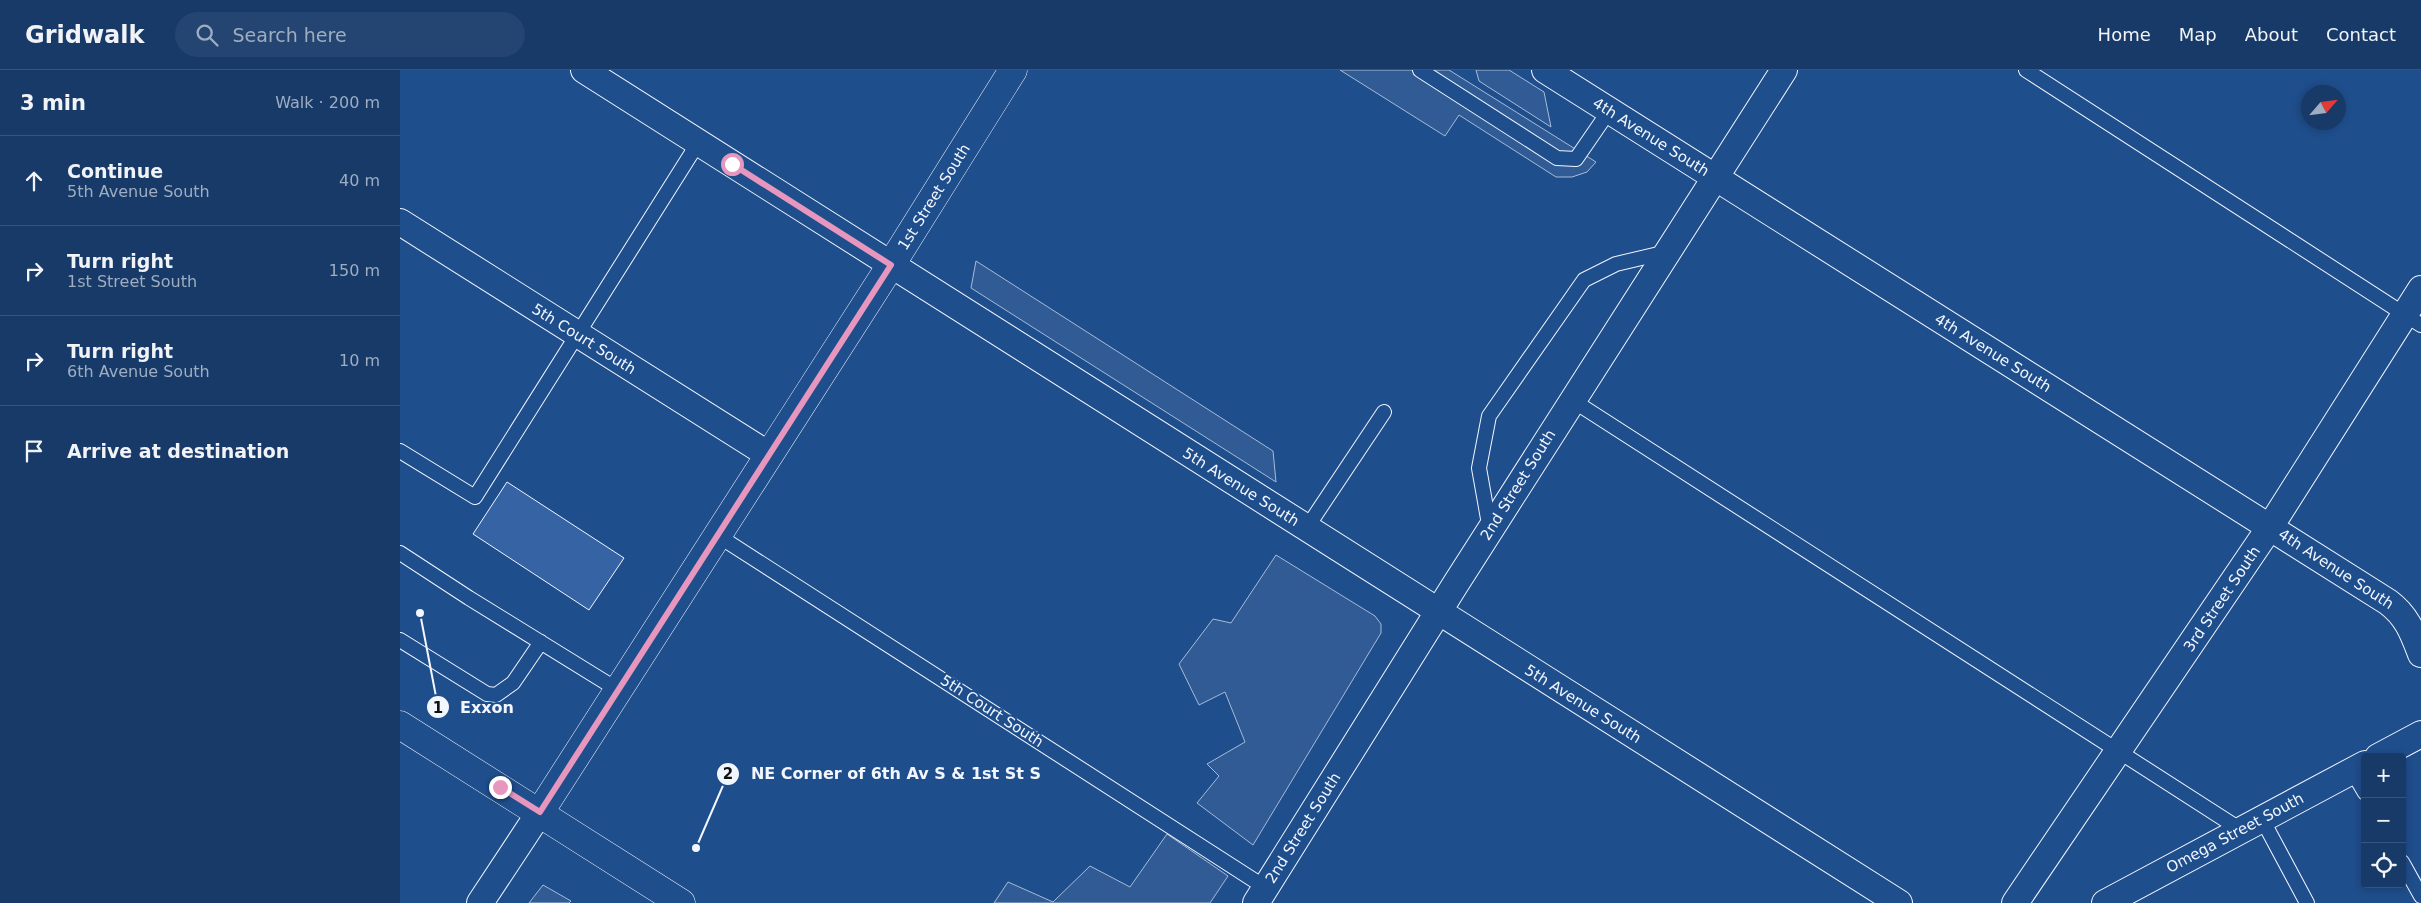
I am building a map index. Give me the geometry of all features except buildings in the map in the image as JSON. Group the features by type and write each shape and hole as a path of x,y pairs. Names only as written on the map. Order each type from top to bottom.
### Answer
{"street":[{"name":"5th Avenue South","path":"584,70 1898,903"},
{"name":"1st Street South","path":"480,903 891,265 1013,70"},
{"name":"4th Avenue South","path":"1545,70 2399,610 2409,623 2421,654"},
{"name":"2nd Street South","path":"1261,895 1572,400 1784,70"},
{"name":"5th Court South","path":"400,222 769,455"},
{"name":"3rd Street South","path":"2015,903 2413,320 2421,289"},
{"path":"400,725 681,903"},
{"path":"2385,753 2421,734"},
{"name":"Omega Street South","path":"2105,903 2358,767"}],"lane":[{"path":"1420,70 1557,158 1576,159 1609,111"},
{"path":"2026,70 2413,320"},
{"path":"400,452 475,497 698,142"},
{"path":"1490,530 1479,468 1490,416 1584,280 1616,264 1667,252"},
{"path":"1572,400 2119,752 2252,825 2307,903"},
{"path":"1306,529 1384,412"},
{"name":"5th Court South","path":"717,535 1261,895"},
{"path":"400,553 618,690"},
{"path":"400,640 487,694 496,696 513,683 541,642"},
{"path":"2406,869 2421,896"}],"shaded area":[{"path":"1340,70 1449,70 1596,162 1587,172 1572,177 1556,177 1459,115 1445,136"},
{"path":"1476,70 1509,70 1544,92 1551,127 1479,81"},
{"path":"976,261 1273,451 1276,482 971,288"},
{"path":"1276,555 1375,616 1381,624 1381,633 1253,845 1197,803 1219,776 1207,764 1245,742 1225,692 1199,705 1179,664 1213,619 1231,623"},
{"path":"1167,834 1228,876 1210,903 994,903 1008,882 1053,902 1090,866 1130,887"},
{"path":"543,885 571,901 569,903 529,903"}],"place":[{"name":"Exxon","path":"420,613"},
{"name":"NE Corner of 6th Av S & 1st St S","path":"696,848"}],"route":[{"path":"500,787 540,812 891,265 732,164"}]}
